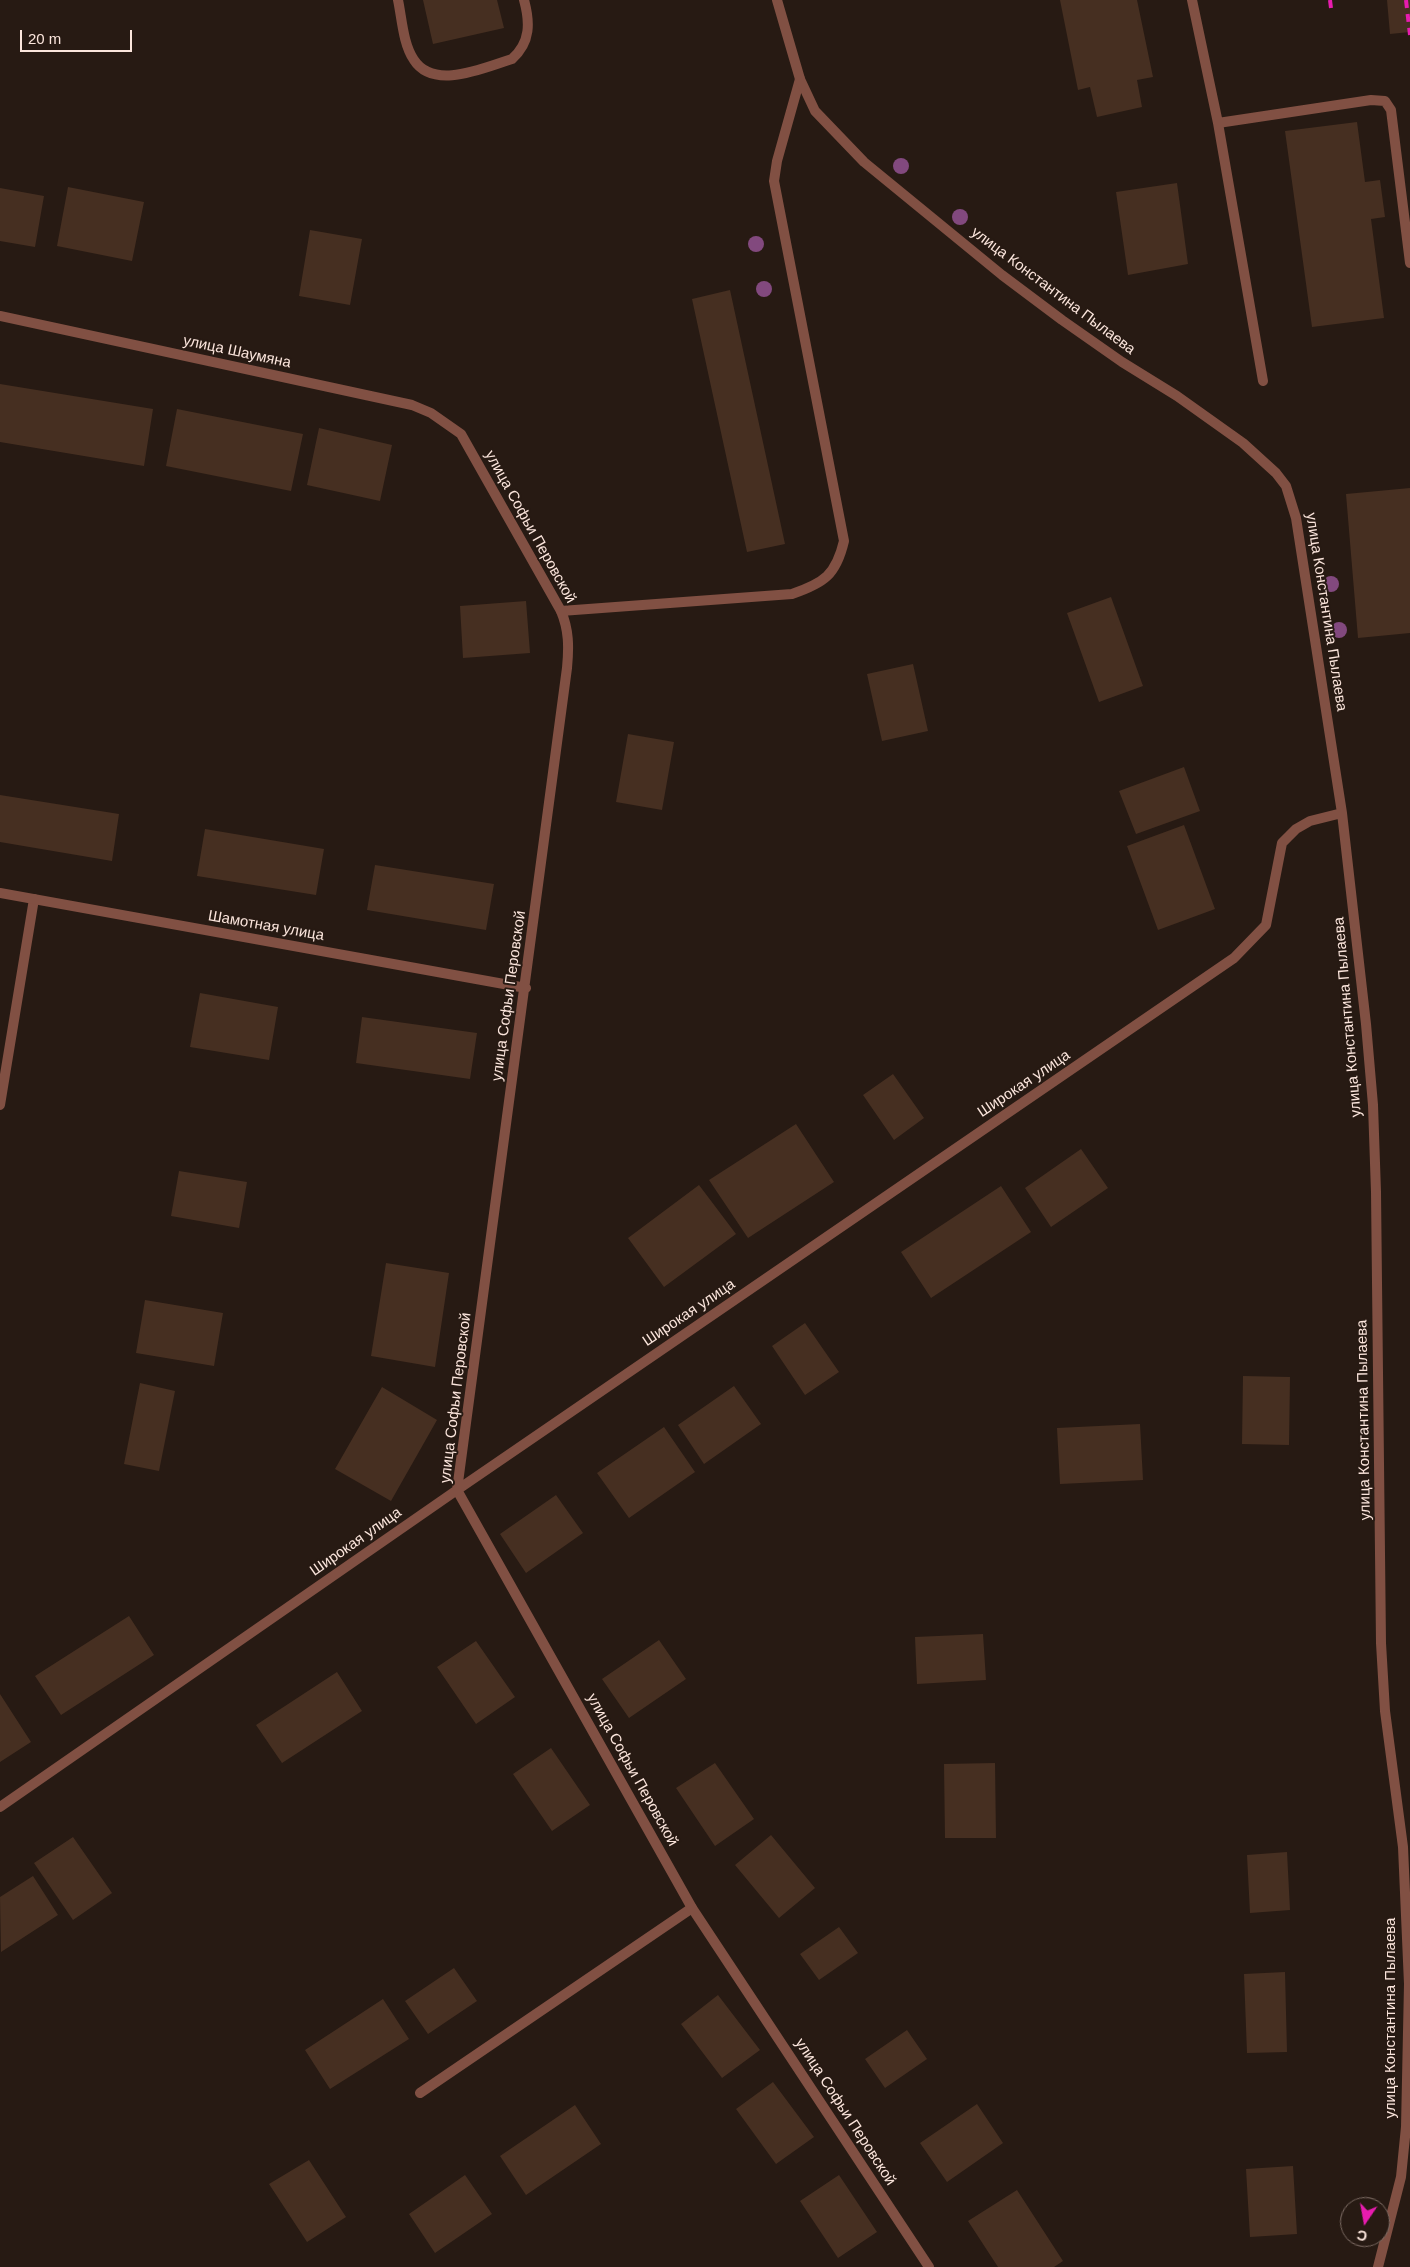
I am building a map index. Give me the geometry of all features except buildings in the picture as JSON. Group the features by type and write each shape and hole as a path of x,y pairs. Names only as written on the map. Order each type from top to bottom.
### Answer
{"street":[{"path":"398,0 407,44 414,61 426,71 438,76 451,77 512,59 518,54 523,48 528,30 529,20 524,0"},
{"name":"улица Константина Пылаева","path":"777,0 800,79 815,111 840,138 886,182 1002,275 1062,320 1122,362 1177,396 1243,444 1276,474 1286,486 1296,518 1342,813 1366,1024 1373,1105 1376,1192 1381,1643 1385,1711 1403,1847 1409,1984 1406,2127 1401,2177 1378,2267"},
{"path":"1192,0 1218,123 1263,381"},
{"path":"561,611 792,594 815,586 830,573 839,560 844,540 774,181 777,161 800,79"},
{"path":"1218,123 1371,100 1385,101 1391,110 1410,263"},
{"name":"улица Шаумяна","path":"0,316 412,405 432,413 461,434"},
{"name":"улица Софьи Перовской","path":"461,434 561,611 567,625 569,644 526,988 458,1490 692,1908 929,2267"},
{"name":"Широкая улица","path":"0,1807 458,1490 1234,958 1266,925 1282,843 1296,829 1310,821 1342,813"},
{"name":"Шамотная улица","path":"0,893 526,988"},
{"path":"0,1105 34,899"},
{"path":"420,2093 692,1908"}],"railway":[{"path":"1330,0 1331,8"},
{"path":"1406,0 1410,35"}]}
